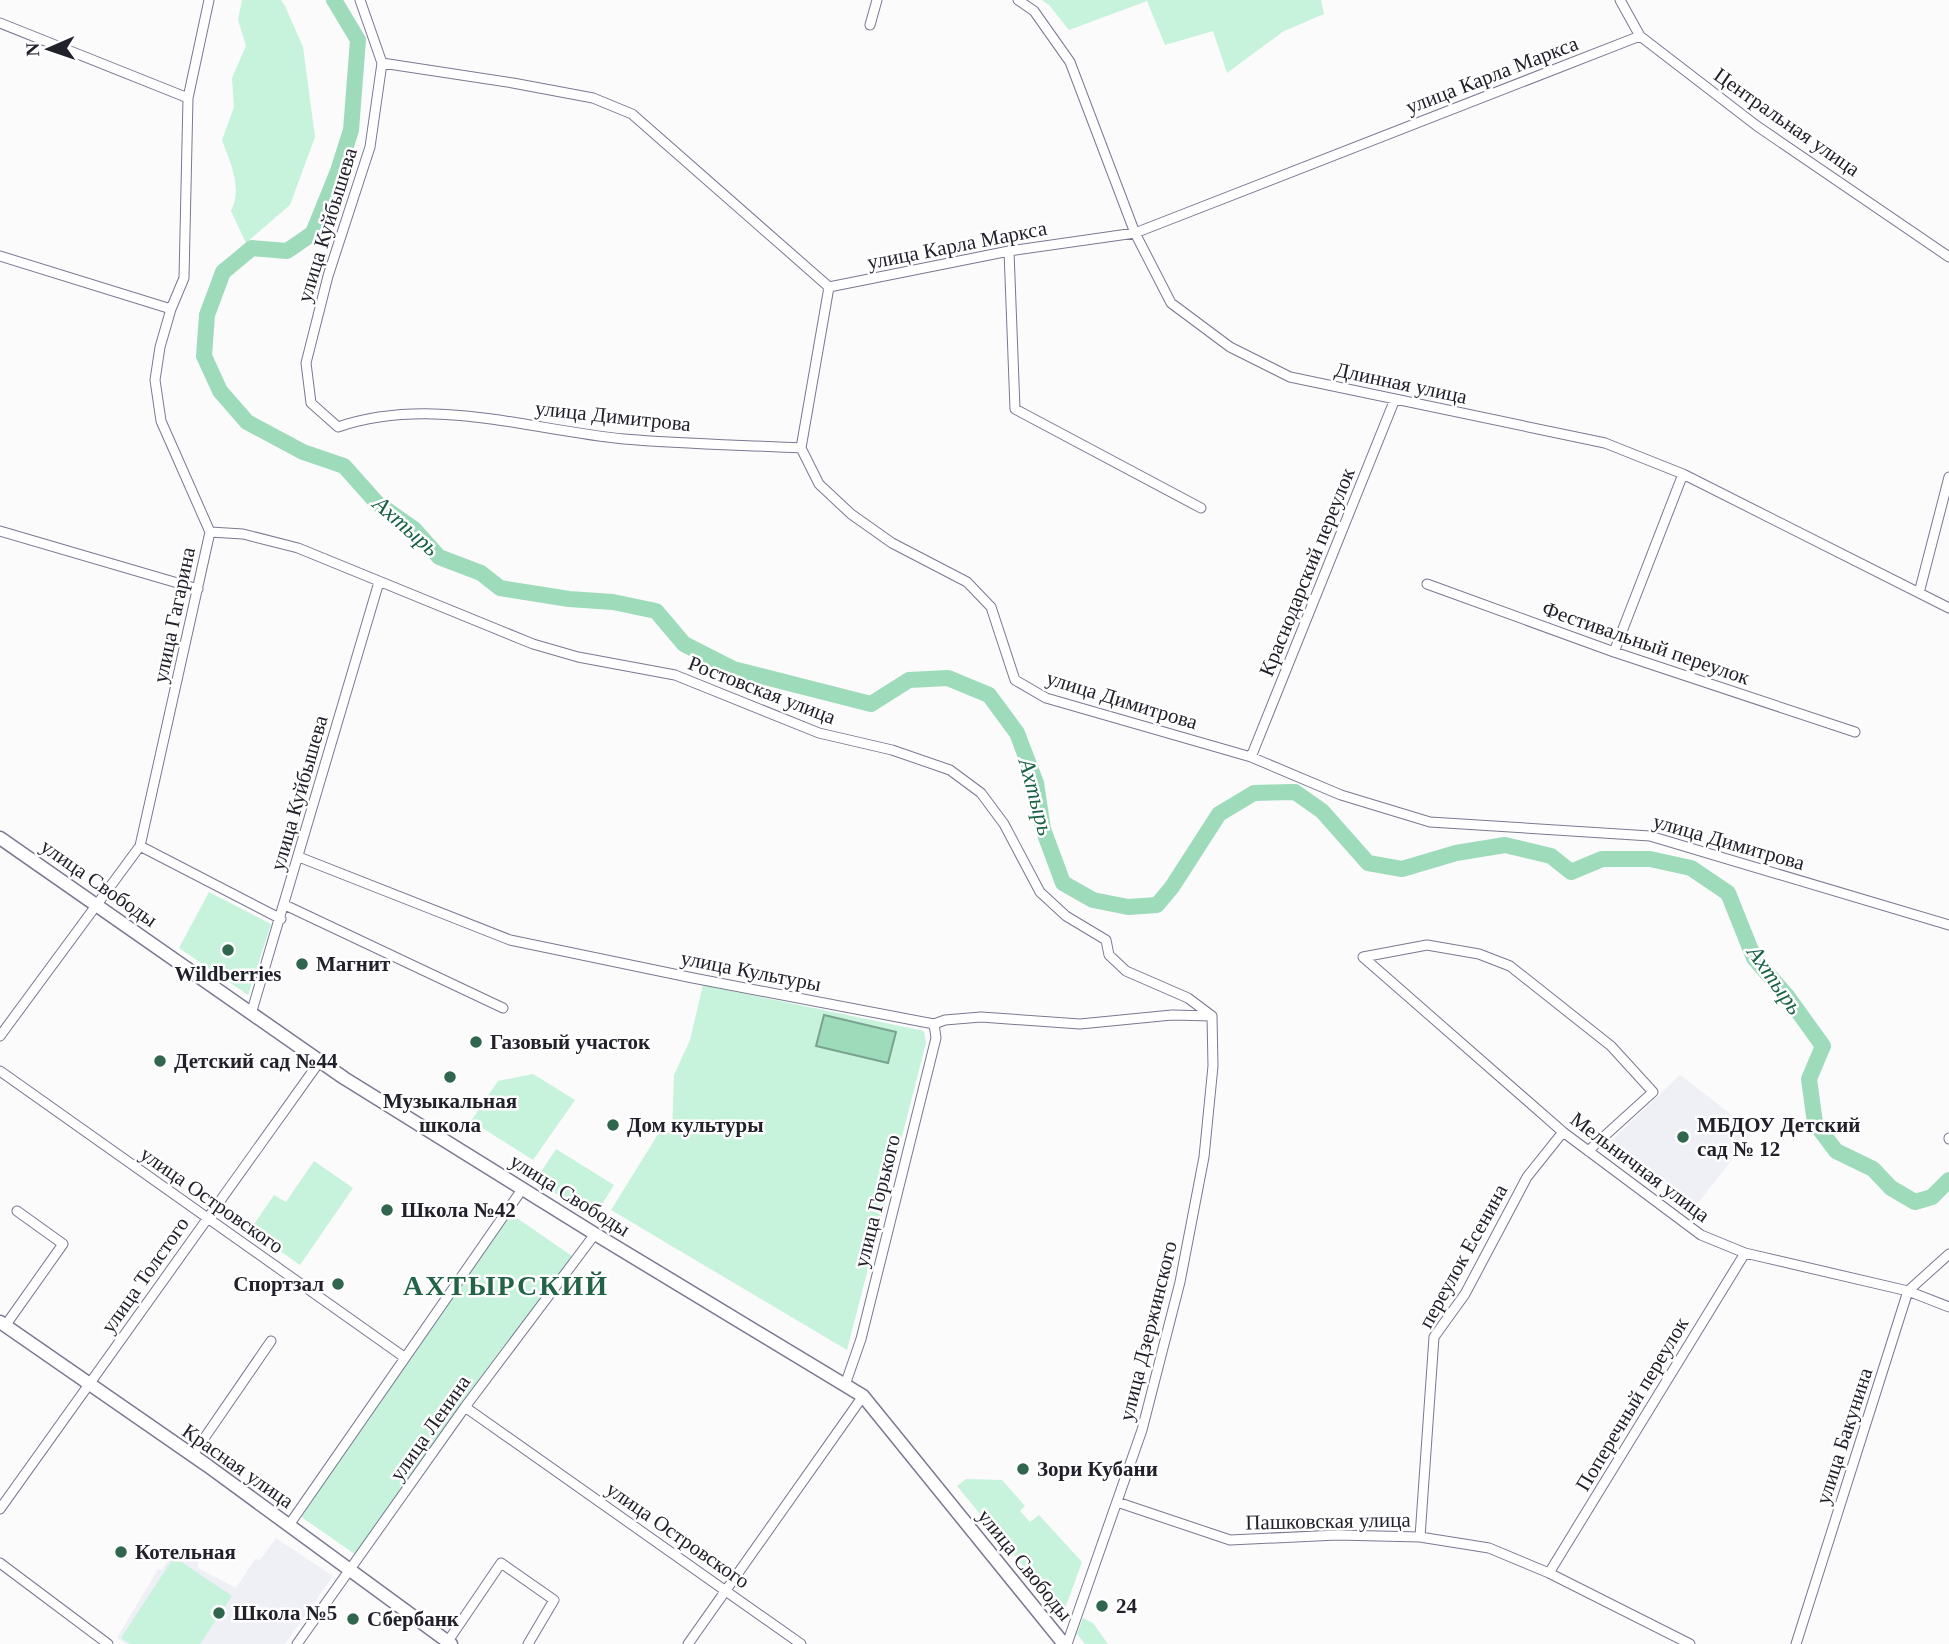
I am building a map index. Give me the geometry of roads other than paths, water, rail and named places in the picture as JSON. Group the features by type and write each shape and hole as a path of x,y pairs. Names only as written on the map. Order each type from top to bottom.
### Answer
{"street":[{"name":"улица Гагарина","path":"0,1036 140,846 198,589 209,532 161,421 155,380 160,347 184,278 188,98 209,0"},
{"path":"360,0 382,63 593,98 632,114 829,288 801,448"},
{"path":"870,24 877,0"},
{"name":"Длинная улица","path":"1018,0 1034,11 1070,62 1135,233 1171,303 1230,347 1290,377 1605,443 1683,474 1949,608"},
{"name":"Центральная улица","path":"1620,0 1640,36 1757,125 1949,257"},
{"path":"0,23 188,98"},
{"name":"улица Карла Маркса","path":"829,288 1009,251 1135,233 1640,36"},
{"name":"улица Куйбышева","path":"338,427 312,403 306,363 328,276 370,147 382,63"},
{"path":"1009,251 1015,409 1201,508"},
{"path":"0,256 171,309"},
{"name":"Краснодарский переулок","path":"1251,757 1395,399"},
{"name":"улица Димитрова","path":"338,427 366,417 456,414 624,439 801,448 819,484 851,514 891,543 967,582 991,607 1015,680 1045,698 1251,757 1341,795 1430,821 1650,836 1949,925"},
{"path":"1614,652 1683,474"},
{"path":"1919,593 1949,477"},
{"path":"0,531 198,589"},
{"name":"Ростовская улица","path":"209,532 243,534 298,548 533,644 578,657 675,675 819,733 892,750 950,770 981,793 1004,824 1040,892 1066,916 1105,940 1109,955 1126,971 1188,998 1212,1016"},
{"name":"улица Куйбышева","path":"251,1014 379,582"},
{"name":"Фестивальный переулок","path":"1427,584 1614,652 1855,732"},
{"name":"улица Свободы","path":"0,838 320,1061 595,1234 863,1396 1066,1644"},
{"path":"140,846 281,919"},
{"name":"улица Культуры","path":"299,857 510,940 934,1024 945,1020 981,1017 1080,1024 1172,1015 1212,1016"},
{"path":"285,905 503,1008"},
{"name":"Мельничная улица","path":"1588,1151 1653,1093 1611,1046 1510,965 1479,954 1427,945 1363,957 1563,1132 1588,1151 1700,1235 1745,1253 1908,1291 1949,1307"},
{"name":"улица Дзержинского","path":"1066,1644 1142,1430 1180,1282 1205,1157 1213,1066 1212,1016"},
{"name":"улица Горького","path":"845,1385 861,1339 936,1038 934,1024"},
{"name":"улица Толстого","path":"0,1509 320,1061"},
{"name":"улица Островского","path":"0,1071 404,1357"},
{"name":"переулок Есенина","path":"1420,1537 1434,1337 1465,1294 1527,1177 1563,1132"},
{"path":"289,1525 523,1188"},
{"path":"3,1324 63,1244 17,1211"},
{"name":"улица Ленина","path":"297,1644 466,1407 595,1234"},
{"name":"Поперечный переулок","path":"1549,1573 1745,1253"},
{"path":"1908,1291 1949,1254"},
{"name":"улица Бакунина","path":"1796,1644 1908,1291"},
{"name":"Красная улица","path":"3,1324 289,1525 449,1643"},
{"path":"191,1456 271,1341"},
{"path":"688,1644 863,1396"},
{"name":"улица Островского","path":"466,1407 801,1644"},
{"name":"Пашковская улица","path":"1117,1502 1230,1540 1337,1535 1420,1537 1489,1548 1549,1573 1690,1644"},
{"path":"0,1563 108,1644"},
{"path":"449,1643 501,1563 554,1600 528,1644"}],"waterway":[{"name":"Ахтырь","path":"334,0 358,40 351,130 338,171 313,233 287,251 252,248 223,272 207,315 204,356 220,391 247,422 303,452 344,466 377,503 414,529 439,557 481,573 500,588 569,599 613,602 656,611 684,644 733,669 871,704 909,680 948,678 989,695 1017,733 1036,783 1043,829 1063,883 1093,900 1128,907 1157,905 1172,887 1219,814 1254,793 1295,792 1322,811 1368,863 1402,869 1456,853 1505,845 1551,856 1571,872 1602,859 1650,859 1691,868 1728,893 1754,958 1787,996 1823,1046 1809,1079 1815,1123 1836,1151 1873,1169 1891,1188 1915,1202 1932,1197 1949,1180"}],"place":[{"name":"Wildberries","path":"228,950"},
{"name":"Магнит","path":"302,964"},
{"name":"Газовый участок","path":"476,1042"},
{"name":"Детский сад №44","path":"160,1061"},
{"name":"Музыкальная школа","path":"450,1077"},
{"name":"Дом культуры","path":"613,1125"},
{"name":"МБДОУ Детский сад № 12","path":"1683,1137"},
{"name":"Школа №42","path":"387,1210"},
{"name":"Спортзал","path":"338,1284"},
{"name":"Зори Кубани","path":"1023,1469"},
{"name":"Котельная","path":"121,1552"},
{"name":"24","path":"1102,1606"},
{"name":"Школа №5","path":"219,1613"},
{"name":"Сбербанк","path":"353,1619"}],"district":[{"name":"АХТЫРСКИЙ","path":"506,1285"}]}
